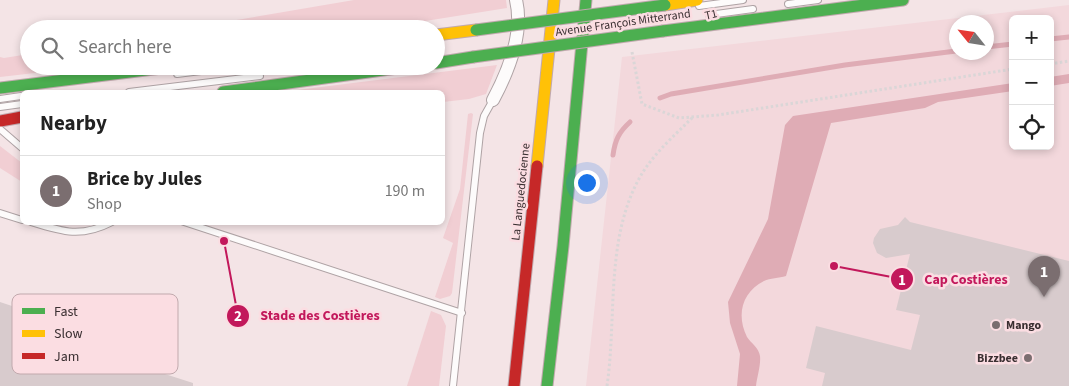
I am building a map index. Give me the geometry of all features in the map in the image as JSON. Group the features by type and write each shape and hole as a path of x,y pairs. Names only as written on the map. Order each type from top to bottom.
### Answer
{"main road":[{"name":"La Languedocienne","path":"514,386 554,0"},
{"path":"547,386 563,246 586,0"},
{"name":"Avenue François Mitterrand","path":"445,35 473,34 663,8 697,0"},
{"name":"Avenue François Mitterrand","path":"445,61 472,54 663,27 903,0"},
{"path":"0,88 105,75"},
{"path":"238,90 347,75"},
{"path":"0,121 20,117"}],"street":[{"path":"493,100 508,68 516,37 518,20 516,0"}],"lane":[{"name":"T1","path":"663,8 743,0"},
{"path":"783,5 818,0"},
{"name":"T1","path":"663,27 717,13 765,7"},
{"path":"445,40 473,34"},
{"path":"445,53 472,54"},
{"path":"126,80 167,75"},
{"path":"146,90 264,76"},
{"path":"0,99 20,96"},
{"path":"453,386 480,133 484,116 493,100"},
{"path":"0,107 20,104"},
{"path":"0,130 20,146"},
{"path":"0,213 20,219"},
{"path":"41,225 67,233 82,233 106,225"},
{"path":"193,225 462,313"}],"path":[{"path":"632,43 633,64 642,104 679,118 1009,70"},
{"path":"1054,63 1069,61"},
{"path":"607,386 616,258 626,204 641,175 694,116"}],"shaded area":[{"path":"354,0 506,0 507,8 432,20 236,20"},
{"path":"1069,5 1069,386 586,386 622,57 949,19 949,60 994,60 994,15 983,15"},
{"path":"20,55 20,75 0,77 0,57"},
{"path":"497,65 486,94 469,99 445,102 445,90 297,90 417,75 445,75 445,72"},
{"path":"1069,74 1069,83 1054,85 1054,76"},
{"path":"1009,84 1009,92 938,102 925,108 831,123 786,276 766,280 757,286 751,291 743,305 742,321 744,329 747,337 758,350 760,363 756,386 737,386 740,354 730,323 728,302 768,219 785,125 793,116"},
{"path":"468,114 473,114 452,293 450,296 440,299 435,297 453,243 443,238 460,189"},
{"path":"0,146 20,161 20,181 0,168"},
{"path":"431,311 441,315 446,326 439,386 407,386"}],"building":[{"path":"905,217 910,222 1069,261 1069,386 822,386 825,373 806,368 816,326 911,350 920,315 896,310 910,254 886,258 877,253 873,243 880,229 898,225"},
{"path":"0,302 12,306 12,374 165,374 193,383 193,386 0,386"}],"waterway":[{"path":"1054,39 1069,37"},
{"path":"994,46 1009,44"},
{"path":"660,98 671,94 845,65 949,52"},
{"path":"613,155 618,137 630,122"}],"traffic: fast":[{"path":"547,386 563,246 586,0"},
{"path":"663,31 903,0"},
{"path":"476,30 665,5"},
{"path":"473,57 663,31"},
{"path":"445,62 473,57"},
{"path":"0,88 105,75"},
{"path":"238,90 347,75"}],"traffic: slow":[{"path":"537,166 554,0"},
{"path":"665,5 697,0"},
{"path":"445,34 476,30"}],"traffic: jam":[{"path":"0,121 20,117"},
{"path":"514,386 537,166"}],"place":[{"name":"Stade des Costières","path":"224,241"},
{"name":"Cap Costières","path":"834,266"},
{"name":"Brice by Jules","path":"1044,297"},
{"name":"Mango","path":"996,325"},
{"name":"Bizzbee","path":"1028,358"}]}
